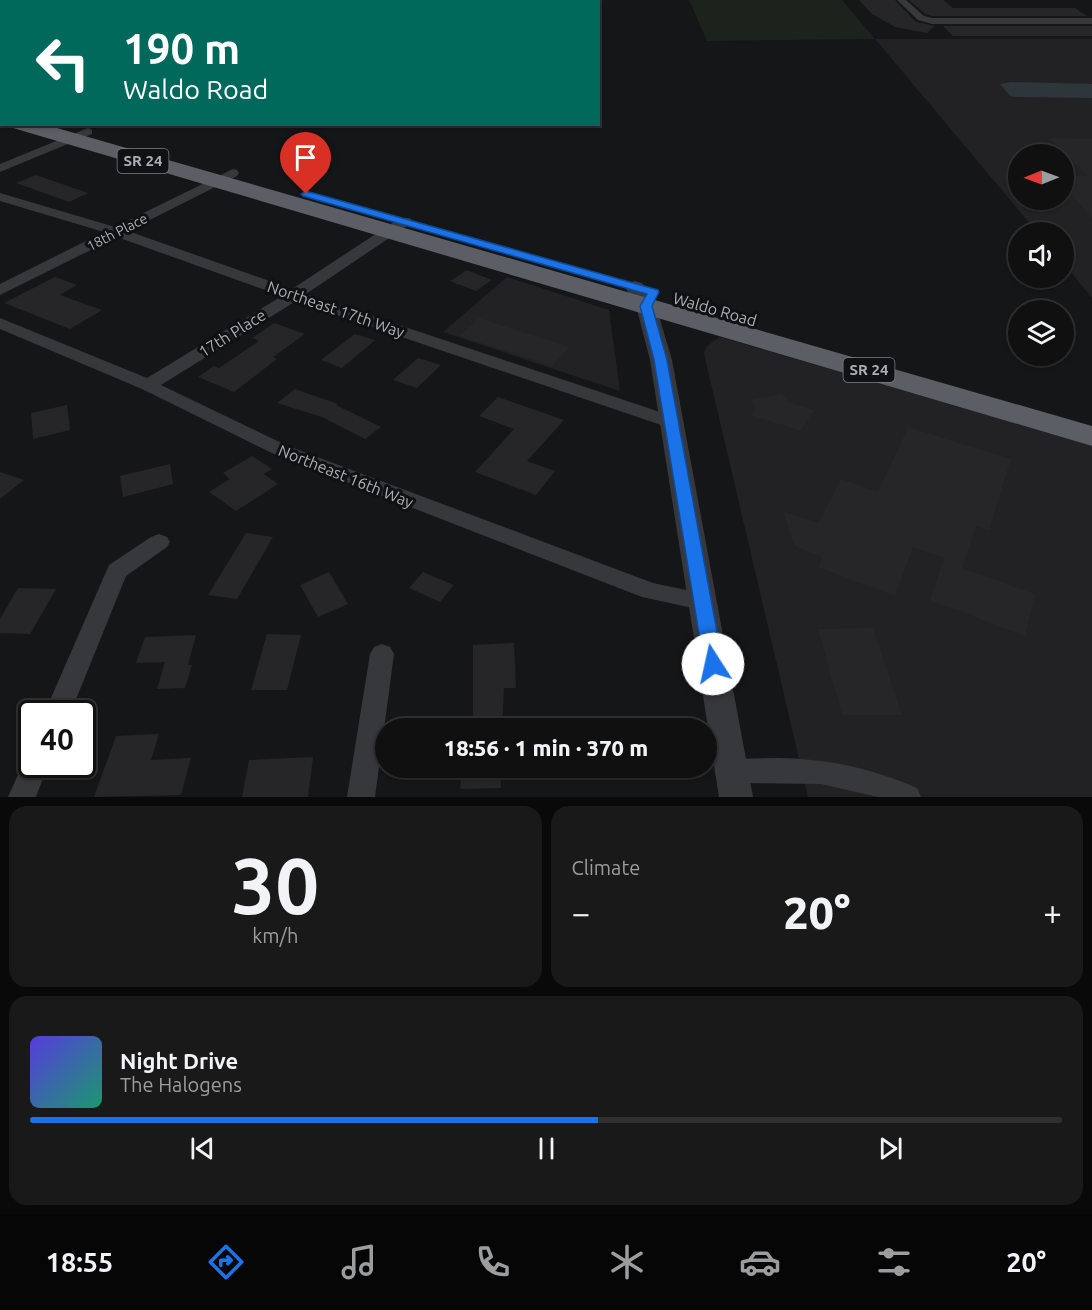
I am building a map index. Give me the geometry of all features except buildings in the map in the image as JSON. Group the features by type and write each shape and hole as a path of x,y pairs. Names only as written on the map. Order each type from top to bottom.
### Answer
{"highway":[{"name":"SR 24","path":"33,126 73,132 224,178 397,226"},
{"name":"Waldo Road","path":"397,226 503,264 645,295 1092,436"},
{"name":"Waldo Road","path":"397,226 1092,416"}],"street":[{"path":"902,0 921,18 932,21 1092,21"},
{"path":"0,168 73,132"},
{"name":"18th Place","path":"0,290 224,178"},
{"name":"Northeast 17th Way","path":"0,197 118,232 294,295 671,422"},
{"name":"17th Place","path":"148,385 294,295 397,226"},
{"path":"645,295 661,360 734,784 827,771 883,785 907,797"},
{"name":"Northeast 16th Way","path":"0,323 148,385 281,450 405,500 650,591 702,601"},
{"path":"63,700 117,571 159,542"},
{"path":"361,797 382,654"},
{"path":"22,797 30,778"}],"shaded area":[{"path":"689,0 842,0 875,39 707,41"},
{"path":"875,39 1092,39 1092,298 1074,276 1074,222 1029,222 1019,210 1074,210 1074,144 1008,144 1008,197"},
{"path":"1011,82 1092,84 1092,98 1010,96 1000,84"},
{"path":"507,277 609,310 620,391 443,332"},
{"path":"720,337 1092,446 1092,797 808,797 705,358 704,352 707,346"}],"route":[{"path":"306,194 653,292 646,306 661,360 713,664"}]}
